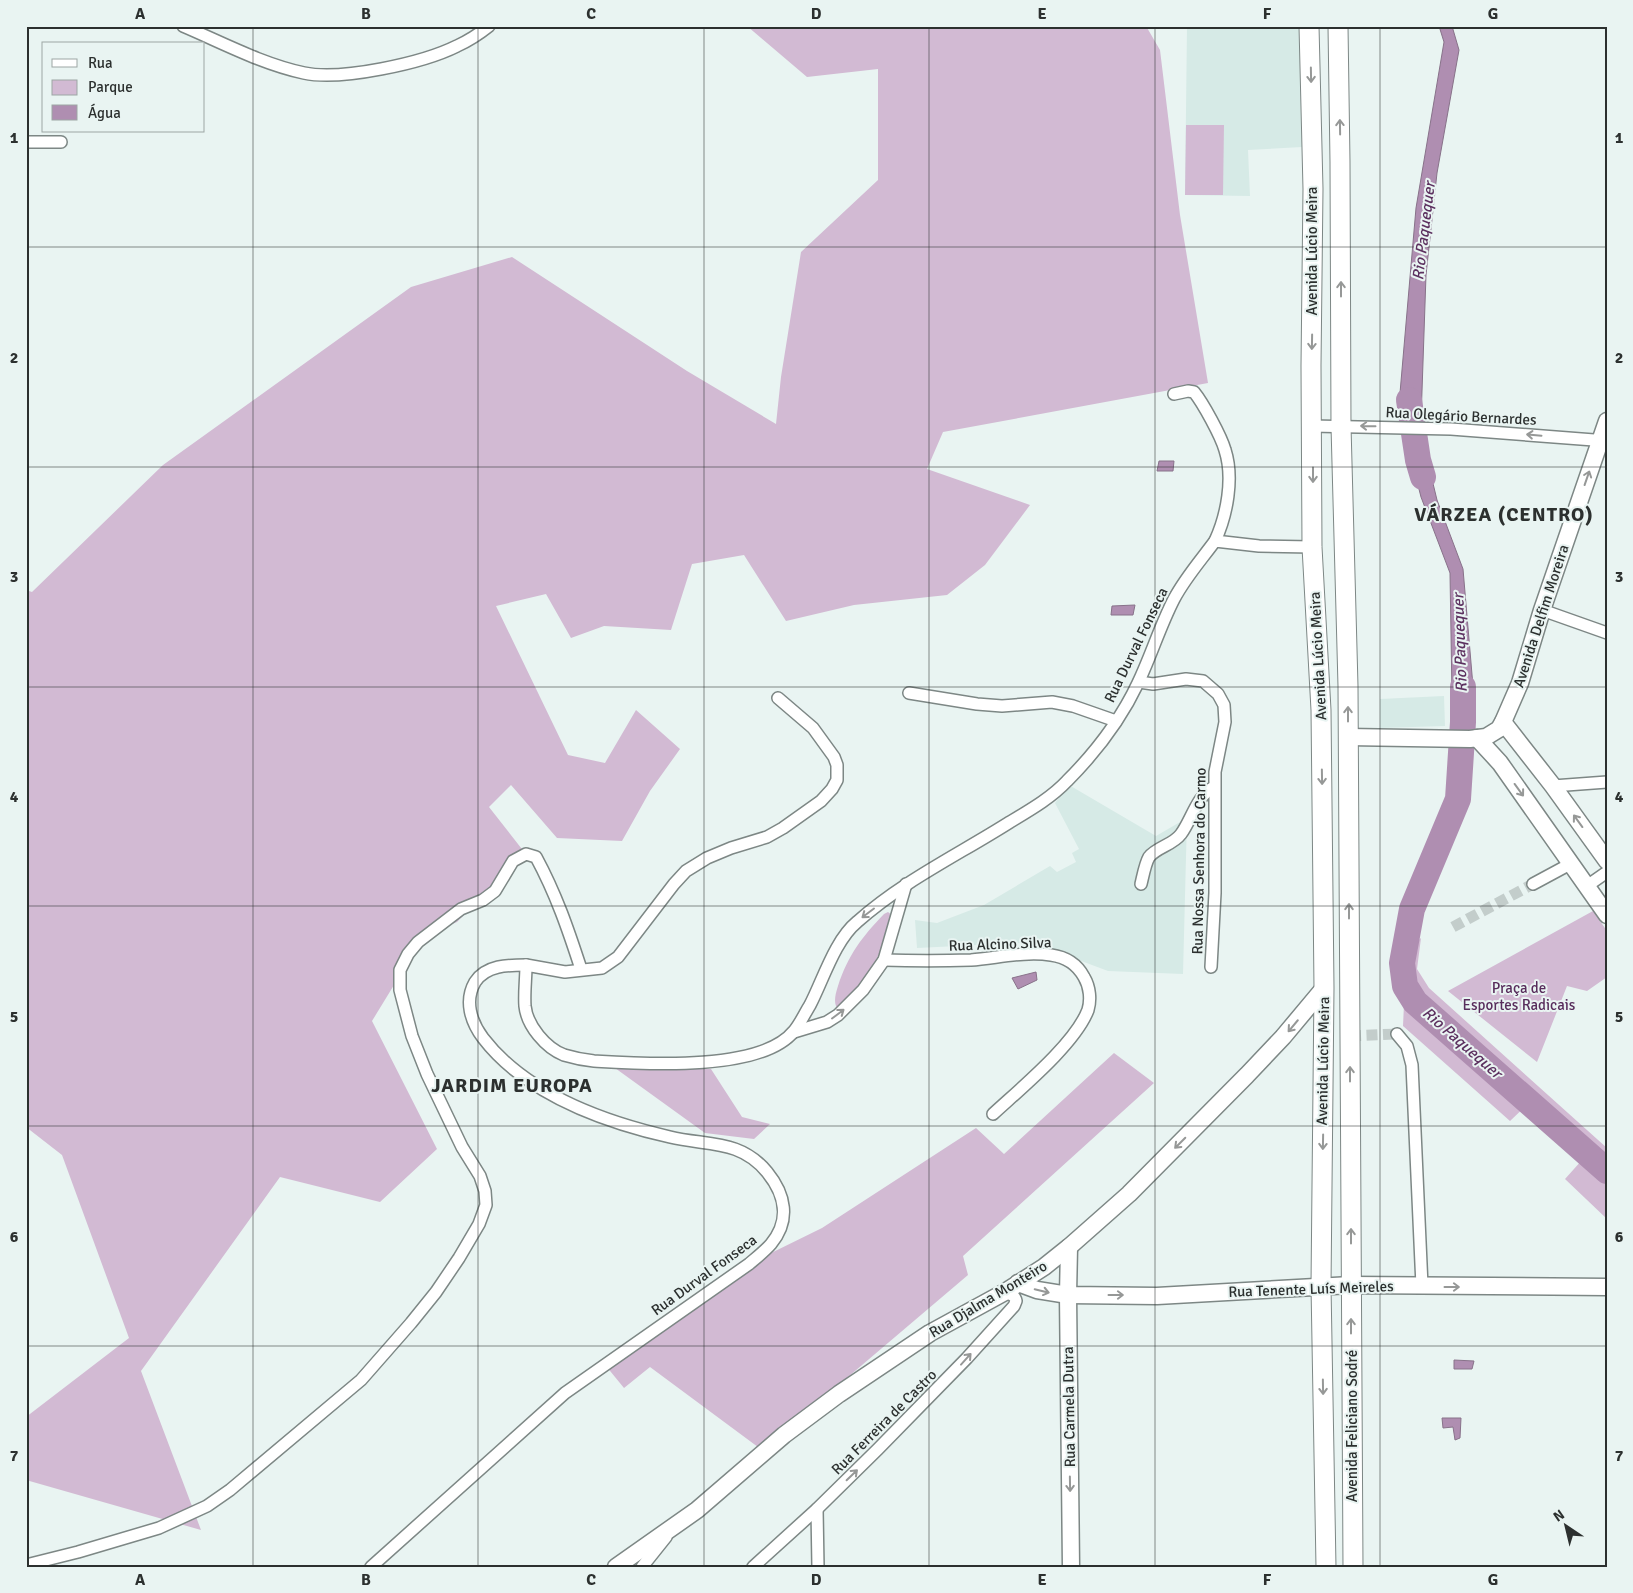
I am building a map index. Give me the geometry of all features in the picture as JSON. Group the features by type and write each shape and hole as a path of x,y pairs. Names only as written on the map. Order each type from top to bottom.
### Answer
{"main road":[{"name":"Avenida Lúcio Meira","path":"1309,26 1313,189 1311,366 1312,547 1321,710 1324,988 1321,1286"},
{"name":"Avenida Lúcio Meira","path":"1338,26 1342,426 1348,737 1351,1285"},
{"name":"Avenida Delfim Moreira","path":"1504,722 1520,683 1542,610 1603,441 1607,421"},
{"path":"1348,737 1473,739 1492,734 1504,722 1607,861"},
{"path":"1473,739 1500,763 1607,915"},
{"path":"1500,763 1522,747"},
{"name":"Rua Djalma Monteiro","path":"616,1567 698,1510 784,1434 839,1394 930,1333 1044,1266 1069,1247 1128,1194 1234,1089 1283,1038 1324,988"},
{"name":"Rua Carmela Dutra","path":"1069,1247 1071,1567"},
{"name":"Rua Tenente Luís Meireles","path":"1011,1287 1068,1295 1157,1296 1351,1285 1607,1288"},
{"name":"Avenida Feliciano Sodré","path":"1351,1285 1353,1567"},
{"name":"Avenida Feliciano Sodré","path":"1321,1286 1326,1567"},
{"path":"1326,1532 1352,1532"}],"street":[{"path":"183,26 281,67 307,74 340,75 393,66 439,54 475,36 489,26"},
{"path":"26,142 61,142"},
{"name":"Rua Durval Fonseca","path":"794,1032 810,1004 840,942 858,920 906,884 1048,799 1080,768 1128,702 1139,682 1181,586 1215,541 1222,528 1228,485 1225,449 1194,392 1188,391 1174,394"},
{"name":"Rua Olegário Bernardes","path":"1312,426 1395,426 1603,441"},
{"path":"1215,541 1259,546 1312,547"},
{"path":"1542,610 1607,633"},
{"name":"Rua Nossa Senhora do Carmo","path":"1139,682 1153,684 1196,679 1203,681 1218,694 1224,705 1226,715 1214,787 1215,894 1211,967"},
{"path":"909,693 1002,706 1052,702 1073,706 1116,721"},
{"name":"Rua Durval Fonseca","path":"371,1567 565,1393 749,1264 772,1244 782,1225 785,1208 781,1192 766,1171 746,1152 725,1146 639,1130 574,1106 519,1074 493,1050 476,1029 469,1002 476,980 486,971 498,967 526,965 565,972 602,968 618,957 686,871 707,858 731,848 767,837 821,801 837,780 838,772 834,757 812,728 778,698"},
{"path":"1473,739 1501,737 1522,747"},
{"path":"1553,786 1607,782"},
{"path":"1141,884 1148,859 1152,854 1179,837 1189,823 1200,799 1214,787"},
{"path":"26,1565 159,1528 207,1506 230,1490 361,1380 436,1292 459,1258 479,1224 486,1205 485,1191 480,1176 462,1146 427,1074 412,1036 400,990 400,970 408,954 418,942 461,910 483,900 495,891 513,861 526,854 536,857 543,870 565,918 581,969"},
{"path":"1533,884 1572,863"},
{"path":"1587,886 1607,872"},
{"name":"Rua Durval Fonseca","path":"526,965 524,1004 526,1015 533,1028 547,1043 562,1054 582,1060 667,1063 713,1062 746,1057 768,1050 794,1032 826,1022 838,1015 863,990 884,960 906,884"},
{"name":"Rua Alcino Silva","path":"884,960 953,960 1049,955 1068,960 1078,969 1085,979 1090,999 1088,1009 1081,1023 1073,1036 1054,1056 993,1114"},
{"path":"1397,1034 1407,1046 1412,1065 1422,1286"},
{"name":"Rua Ferreira de Castro","path":"753,1567 817,1509 934,1393 1014,1306 1016,1298 1012,1294 1011,1287"},
{"path":"817,1509 818,1567"},
{"path":"642,1567 673,1527"}],"shaded area":[{"path":"1187,26 1301,26 1302,147 1248,150 1250,196 1185,195"},
{"path":"1444,696 1445,726 1380,728 1380,699"},
{"path":"1069,785 1156,836 1187,818 1183,974 1108,971 1060,953 1040,942 917,948 915,920 937,923 984,905 1050,866 1057,872 1076,862 1072,853 1079,849 1055,803"}],"green space":[{"path":"747,26 1146,26 1160,50 1180,215 1208,383 943,432 927,469 1030,505 985,565 947,595 854,605 786,621 744,555 692,564 671,630 604,626 571,638 546,594 496,606 568,755 605,763 636,710 680,749 650,791 622,841 557,838 511,785 489,807 525,853 457,922 424,936 372,1021 437,1149 380,1202 280,1177 141,1371 201,1530 26,1480 26,1417 129,1338 62,1155 26,1127 26,590 32,592 163,465 411,287 512,257 687,371 776,424 781,377 801,252 878,180 878,69 807,77"},
{"path":"1186,125 1224,125 1223,195 1185,195"},
{"name":"Praça de Esportes Radicais","path":"1593,911 1607,931 1607,977 1587,991 1567,986 1537,1062 1448,991"},
{"path":"888,912 893,916 885,941 870,973 839,1009 837,1008 835,1000 836,991 846,965 856,947 884,914"},
{"path":"1421,938 1417,969 1429,988 1607,1148 1607,1219 1565,1179 1591,1150 1534,1098 1510,1121 1403,1026 1406,961 1414,944"},
{"path":"1114,1053 1154,1083 963,1256 968,1275 762,1450 650,1367 624,1388 606,1366 753,1262 822,1228 976,1128 1004,1154"},
{"path":"615,1068 711,1069 742,1117 770,1124 754,1139 705,1133"}],"water":[{"path":"1439,26 1452,26 1459,50 1437,173 1426,275 1421,420 1403,423 1400,393 1416,208 1444,42"},
{"path":"1407,442 1423,442 1437,500 1463,569 1474,698 1473,722 1455,725 1452,695 1450,573 1421,497"},
{"path":"1159,461 1174,461 1173,471 1157,471"},
{"path":"1135,605 1133,615 1111,615 1112,606"},
{"path":"1036,972 1037,980 1018,989 1012,978"},
{"path":"1454,1360 1474,1361 1472,1369 1454,1369"},
{"path":"1442,1418 1461,1418 1460,1438 1455,1440 1453,1427 1443,1428"}],"waterway":[{"name":"Rio Paquequer","path":"1409,400 1418,460 1423,477"},
{"name":"Rio Paquequer","path":"1463,687 1463,722 1458,799 1412,909 1402,963 1405,986 1415,1002 1607,1171"}],"tunnel":[{"path":"1453,927 1533,884"},
{"path":"1350,1036 1397,1034"}],"district":[{"name":"VÁRZEA (CENTRO)","path":"1504,514"},
{"name":"JARDIM EUROPA","path":"512,1085"}]}
